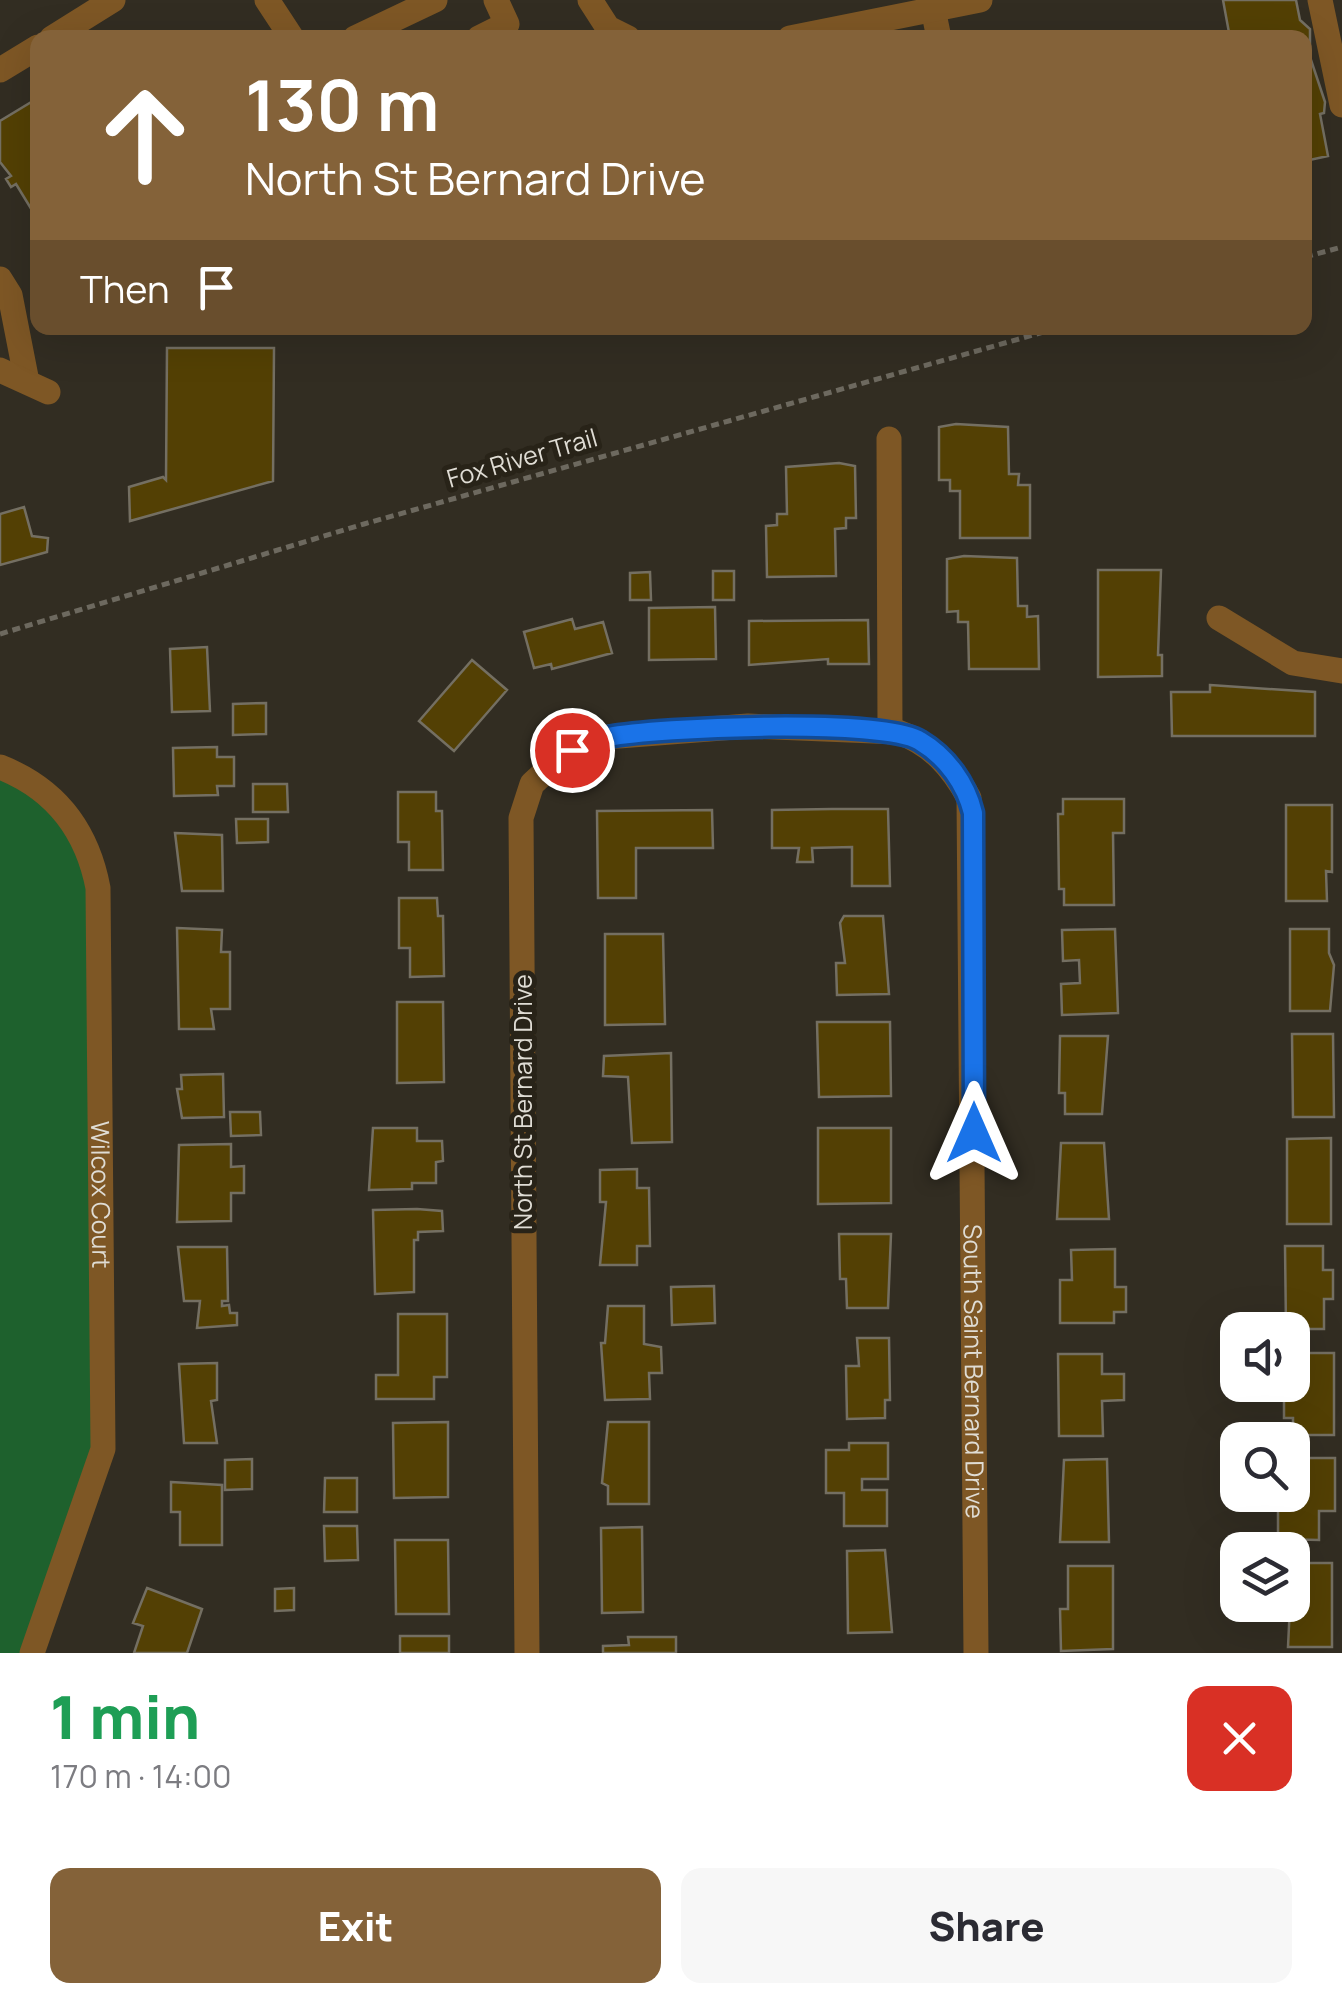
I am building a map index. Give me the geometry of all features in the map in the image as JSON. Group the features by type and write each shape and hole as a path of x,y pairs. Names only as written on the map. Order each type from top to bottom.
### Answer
{"street":[{"path":"65,30 113,0"},
{"path":"267,0 287,30"},
{"path":"372,30 435,0"},
{"path":"495,30 507,24 496,0"},
{"path":"590,0 612,30"},
{"path":"829,30 980,0"},
{"path":"1321,0 1342,105"},
{"path":"933,9 937,30"},
{"path":"0,70 30,51"},
{"path":"0,279 10,296 38,387 0,370"},
{"path":"889,439 890,732"},
{"path":"1220,618 1293,663 1342,671"},
{"name":"South Saint Bernard Drive","path":"748,726 890,732 920,740 948,764 969,798 973,813 976,1653"},
{"name":"North St Bernard Drive","path":"527,1653 521,818 532,784 572,750 606,737 748,726"},
{"name":"Wilcox Court","path":"0,767 34,782 61,805 82,836 98,888 103,1449 32,1653"}],"path":[{"path":"1312,255 1342,247"},
{"name":"Fox River Trail","path":"0,634 364,524 1033,335"}],"green space":[{"path":"0,767 34,782 93,863 103,1449 32,1653 0,1653"}],"building":[{"path":"1223,0 1296,0 1300,20 1310,29 1310,30 1229,30"},
{"path":"1312,63 1325,102 1324,113 1320,114 1328,156 1312,159"},
{"path":"30,103 30,207 16,184 11,187 6,179 11,176 0,162 0,121"},
{"path":"167,348 274,348 273,481 130,521 129,487 163,477 166,480"},
{"path":"939,427 1008,427 1009,474 1019,474 1018,485 1030,485 1030,538 960,538 960,491 950,491 950,480 939,480"},
{"path":"839,463 855,466 856,518 846,518 846,528 835,529 836,576 767,577 766,526 777,525 777,514 787,514 786,467"},
{"path":"24,507 32,536 48,538 47,552 0,565 0,514"},
{"path":"1017,558 1018,606 1027,606 1027,617 1038,616 1039,669 969,669 968,622 958,622 958,611 947,612 947,559"},
{"path":"1098,570 1161,570 1158,655 1162,655 1162,676 1098,677"},
{"path":"713,571 734,571 734,600 713,600"},
{"path":"650,572 651,600 630,600 630,573"},
{"path":"715,607 716,659 649,660 649,608"},
{"path":"572,619 575,629 603,622 612,653 552,669 551,664 534,668 524,632"},
{"path":"868,620 869,664 828,664 828,659 749,665 749,621"},
{"path":"207,647 210,711 172,712 170,649"},
{"path":"472,660 507,690 454,751 419,721"},
{"path":"1210,685 1315,692 1315,736 1172,736 1171,692 1210,692"},
{"path":"266,703 266,734 233,735 233,704"},
{"path":"217,747 217,757 234,757 234,786 217,786 218,795 174,796 173,748"},
{"path":"253,784 287,784 288,812 253,812"},
{"path":"398,792 436,792 436,811 442,811 443,870 409,870 409,842 398,842"},
{"path":"1063,799 1124,799 1124,833 1113,833 1114,905 1064,905 1064,889 1059,889 1058,814 1063,814"},
{"path":"1286,805 1332,805 1332,872 1326,871 1327,901 1286,901"},
{"path":"888,809 890,886 852,886 852,847 812,848 813,862 797,862 799,848 772,848 772,810"},
{"path":"712,810 713,848 636,848 636,898 598,898 597,811"},
{"path":"236,819 268,819 268,842 237,843"},
{"path":"175,833 222,835 223,891 182,891"},
{"path":"399,898 437,898 438,916 443,916 444,976 410,977 410,948 399,948"},
{"path":"844,916 883,916 889,994 837,995 836,963 845,963 840,923"},
{"path":"177,928 222,930 221,952 230,952 230,1009 211,1009 214,1029 179,1029"},
{"path":"1115,929 1118,1013 1062,1015 1061,984 1080,983 1079,960 1063,961 1062,930"},
{"path":"1290,929 1329,929 1329,953 1334,965 1330,1011 1290,1011"},
{"path":"605,934 663,934 665,1024 605,1025"},
{"path":"397,1002 443,1002 444,1082 397,1083"},
{"path":"817,1022 890,1022 891,1096 819,1097"},
{"path":"1292,1034 1333,1034 1334,1117 1293,1117"},
{"path":"1060,1036 1108,1036 1102,1114 1065,1114 1065,1093 1059,1093"},
{"path":"671,1053 672,1142 632,1143 628,1077 603,1076 604,1056"},
{"path":"223,1074 224,1117 182,1118 177,1089 182,1089 181,1075"},
{"path":"230,1112 260,1112 261,1135 231,1136"},
{"path":"373,1128 417,1128 417,1141 442,1141 443,1161 436,1162 436,1183 412,1183 412,1189 369,1190"},
{"path":"818,1128 891,1128 891,1203 818,1204"},
{"path":"1331,1138 1331,1224 1287,1224 1287,1139"},
{"path":"1061,1143 1104,1143 1109,1219 1057,1219"},
{"path":"231,1144 231,1167 244,1166 244,1193 231,1193 231,1221 177,1222 179,1145"},
{"path":"637,1169 637,1188 649,1188 650,1246 637,1246 637,1265 600,1265 606,1202 600,1202 600,1170"},
{"path":"373,1210 442,1211 443,1231 418,1232 418,1240 414,1240 414,1292 375,1294"},
{"path":"839,1234 891,1234 888,1308 847,1308 846,1279 840,1279"},
{"path":"1285,1246 1323,1246 1323,1270 1333,1270 1333,1299 1324,1299 1324,1329 1310,1329 1310,1312 1286,1312"},
{"path":"178,1247 227,1247 228,1301 222,1301 222,1306 229,1305 230,1313 237,1313 237,1325 197,1328 200,1301 184,1301"},
{"path":"1115,1249 1115,1287 1126,1287 1126,1312 1114,1312 1114,1323 1060,1323 1060,1280 1072,1280 1071,1250"},
{"path":"714,1286 715,1323 672,1325 671,1287"},
{"path":"608,1306 644,1306 644,1344 661,1347 662,1373 649,1373 650,1399 605,1400 601,1343 605,1343"},
{"path":"398,1314 447,1314 447,1377 434,1377 434,1399 376,1399 376,1375 398,1375"},
{"path":"857,1338 889,1338 890,1400 885,1400 885,1418 847,1419 846,1366 859,1366"},
{"path":"1310,1353 1334,1353 1334,1435 1310,1435 1310,1422 1284,1418 1284,1402 1310,1402"},
{"path":"1058,1354 1102,1354 1102,1374 1124,1374 1124,1400 1102,1401 1103,1436 1059,1436"},
{"path":"217,1363 217,1400 211,1401 217,1443 184,1443 179,1364"},
{"path":"448,1422 448,1497 394,1498 393,1423"},
{"path":"608,1422 649,1422 649,1504 608,1504 608,1486 602,1483"},
{"path":"849,1443 888,1443 888,1479 862,1479 862,1490 887,1490 887,1526 844,1526 844,1493 826,1493 826,1450 849,1450"},
{"path":"1310,1458 1335,1458 1335,1511 1319,1511 1319,1540 1310,1540 1310,1532 1278,1532 1278,1512 1310,1512"},
{"path":"252,1459 252,1489 225,1490 225,1460"},
{"path":"1107,1459 1109,1542 1060,1542 1064,1460"},
{"path":"325,1478 357,1478 357,1512 324,1512"},
{"path":"171,1482 222,1485 222,1545 180,1545 180,1512 171,1512"},
{"path":"324,1526 357,1526 358,1560 325,1561"},
{"path":"642,1527 643,1612 602,1613 601,1528"},
{"path":"395,1540 448,1540 449,1614 396,1614"},
{"path":"885,1550 892,1632 848,1633 847,1551"},
{"path":"1310,1563 1332,1563 1332,1647 1288,1647 1289,1622 1310,1622"},
{"path":"1068,1566 1113,1566 1113,1649 1061,1651 1060,1609 1068,1609"},
{"path":"147,1588 202,1609 187,1653 134,1653 143,1626 133,1623"},
{"path":"294,1588 294,1610 275,1611 275,1589"},
{"path":"400,1636 449,1636 449,1653 400,1653"},
{"path":"628,1637 676,1637 676,1653 603,1653 603,1646 629,1645"}],"route":[{"path":"572,750 606,737 748,726 898,732 920,740 948,764 969,798 973,813 974,1133"}]}
